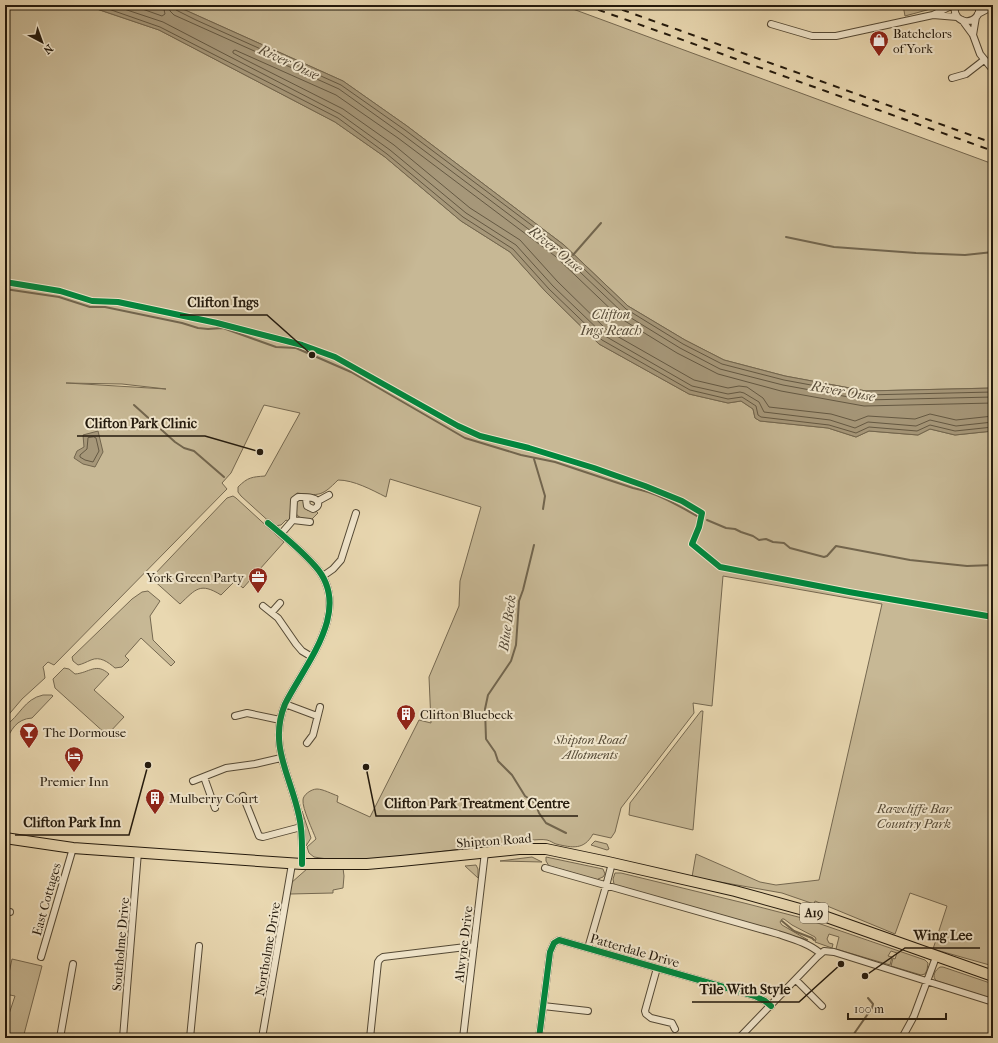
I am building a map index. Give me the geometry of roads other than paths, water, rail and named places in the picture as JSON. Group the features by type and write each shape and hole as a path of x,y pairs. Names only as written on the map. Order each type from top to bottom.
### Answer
{"main road":[{"name":"Shipton Road","path":"5,838 73,848 297,864 357,864 519,849 546,849 735,891 818,914 993,976"}],"street":[{"path":"771,24 812,36 836,36 933,15 954,5 954,11 973,35 976,45 984,60 993,70"},
{"path":"973,35 979,5"},
{"path":"933,15 967,21 993,6"},
{"path":"952,78 966,74 984,60"},
{"path":"306,498 307,506 312,509 316,508 318,501 329,495"},
{"path":"281,534 292,522 294,500 298,497 313,498 318,501"},
{"path":"268,523 316,566 323,576 333,569 341,560 356,513"},
{"path":"292,522 310,522"},
{"name":"Northolme Drive","path":"262,1038 297,864 301,828 297,804 281,758 278,740 280,720 285,704 324,634 330,609 329,592 323,576"},
{"path":"272,612 280,603"},
{"path":"263,606 272,612 283,624 302,651 312,657"},
{"path":"285,704 317,716"},
{"path":"307,743 313,735 320,707"},
{"path":"235,716 247,713 280,720"},
{"path":"193,781 226,768 255,764 281,758"},
{"path":"204,777 215,808"},
{"path":"243,796 259,836 262,837 301,828"},
{"name":"East Cottages","path":"41,956 73,848"},
{"name":"Southolme Drive","path":"123,1038 138,852"},
{"name":"Alwyne Drive","path":"463,1038 485,852"},
{"path":"588,948 612,863"},
{"path":"545,868 778,934 813,947 820,953"},
{"name":"Patterdale Drive","path":"543,1006 550,952 554,943 559,940 755,996 771,1006"},
{"path":"190,1038 199,946"},
{"path":"370,1038 378,962 380,959 383,957 474,946"},
{"path":"739,1038 796,980 820,953 824,951 834,952 927,980 993,1002"},
{"path":"902,1038 914,1016 936,957"},
{"path":"60,1038 73,964"},
{"path":"657,968 645,1011 651,1018 675,1024"},
{"path":"796,980 822,1006"},
{"path":"539,1038 543,1006 588,1011"}],"water":[{"name":"Clifton Ings Reach","path":"85,5 174,5 343,81 407,126 564,245 628,306 685,340 724,360 785,376 866,391 993,388 993,431 955,435 930,429 918,435 869,431 856,437 828,428 760,421 755,418 753,409 741,401 728,403 689,394 599,344 546,292 510,252 461,221 385,157 335,122 159,30"},
{"path":"98,431 103,452 95,467 83,464 74,458 77,451 84,447 83,435"}],"waterway":[{"name":"River Ouse","path":"573,255 601,223"},
{"path":"786,237 834,247 916,253 965,255 993,252"},
{"path":"5,289 59,297 90,307 105,307 182,323 198,328 223,328 276,347 296,348 351,372 465,438 521,455 555,462 651,493 699,517"},
{"path":"134,405 175,442 184,448 194,451 224,477"},
{"name":"Blue Beck","path":"534,459 545,496 543,509"},
{"path":"707,520 726,528 735,529 759,540 766,539 773,542 784,543 790,548 824,557 827,556 836,546 910,560 967,566 993,565"},
{"name":"Blue Beck","path":"534,545 519,601 516,645 511,661 488,695 485,709 486,739 495,752 498,761 512,775 525,796 535,803 539,813 546,823 566,833"},
{"name":"Blue Beck","path":"782,921 794,931 814,940"},
{"name":"Blue Beck","path":"851,1038 872,1008 873,1004 868,998"}],"railway":[{"path":"585,5 993,151"},
{"path":"609,5 993,143"}],"place":[{"name":"Batchelors of York","path":"879,57"},
{"name":"Clifton Ings","path":"312,355"},
{"name":"Clifton Park Clinic","path":"260,452"},
{"name":"York Green Party","path":"258,594"},
{"name":"Clifton Bluebeck","path":"406,731"},
{"name":"The Dormouse","path":"29,749"},
{"name":"Clifton Park Inn","path":"148,765"},
{"name":"Clifton Park Treatment Centre","path":"366,767"},
{"name":"Premier Inn","path":"74,773"},
{"name":"Mulberry Court","path":"155,815"},
{"name":"Tile With Style","path":"841,964"},
{"name":"Wing Lee","path":"865,976"}],"park label":[{"name":"Shipton Road Allotments","path":"590,746"},
{"name":"Rawcliffe Bar Country Park","path":"914,816"}]}
